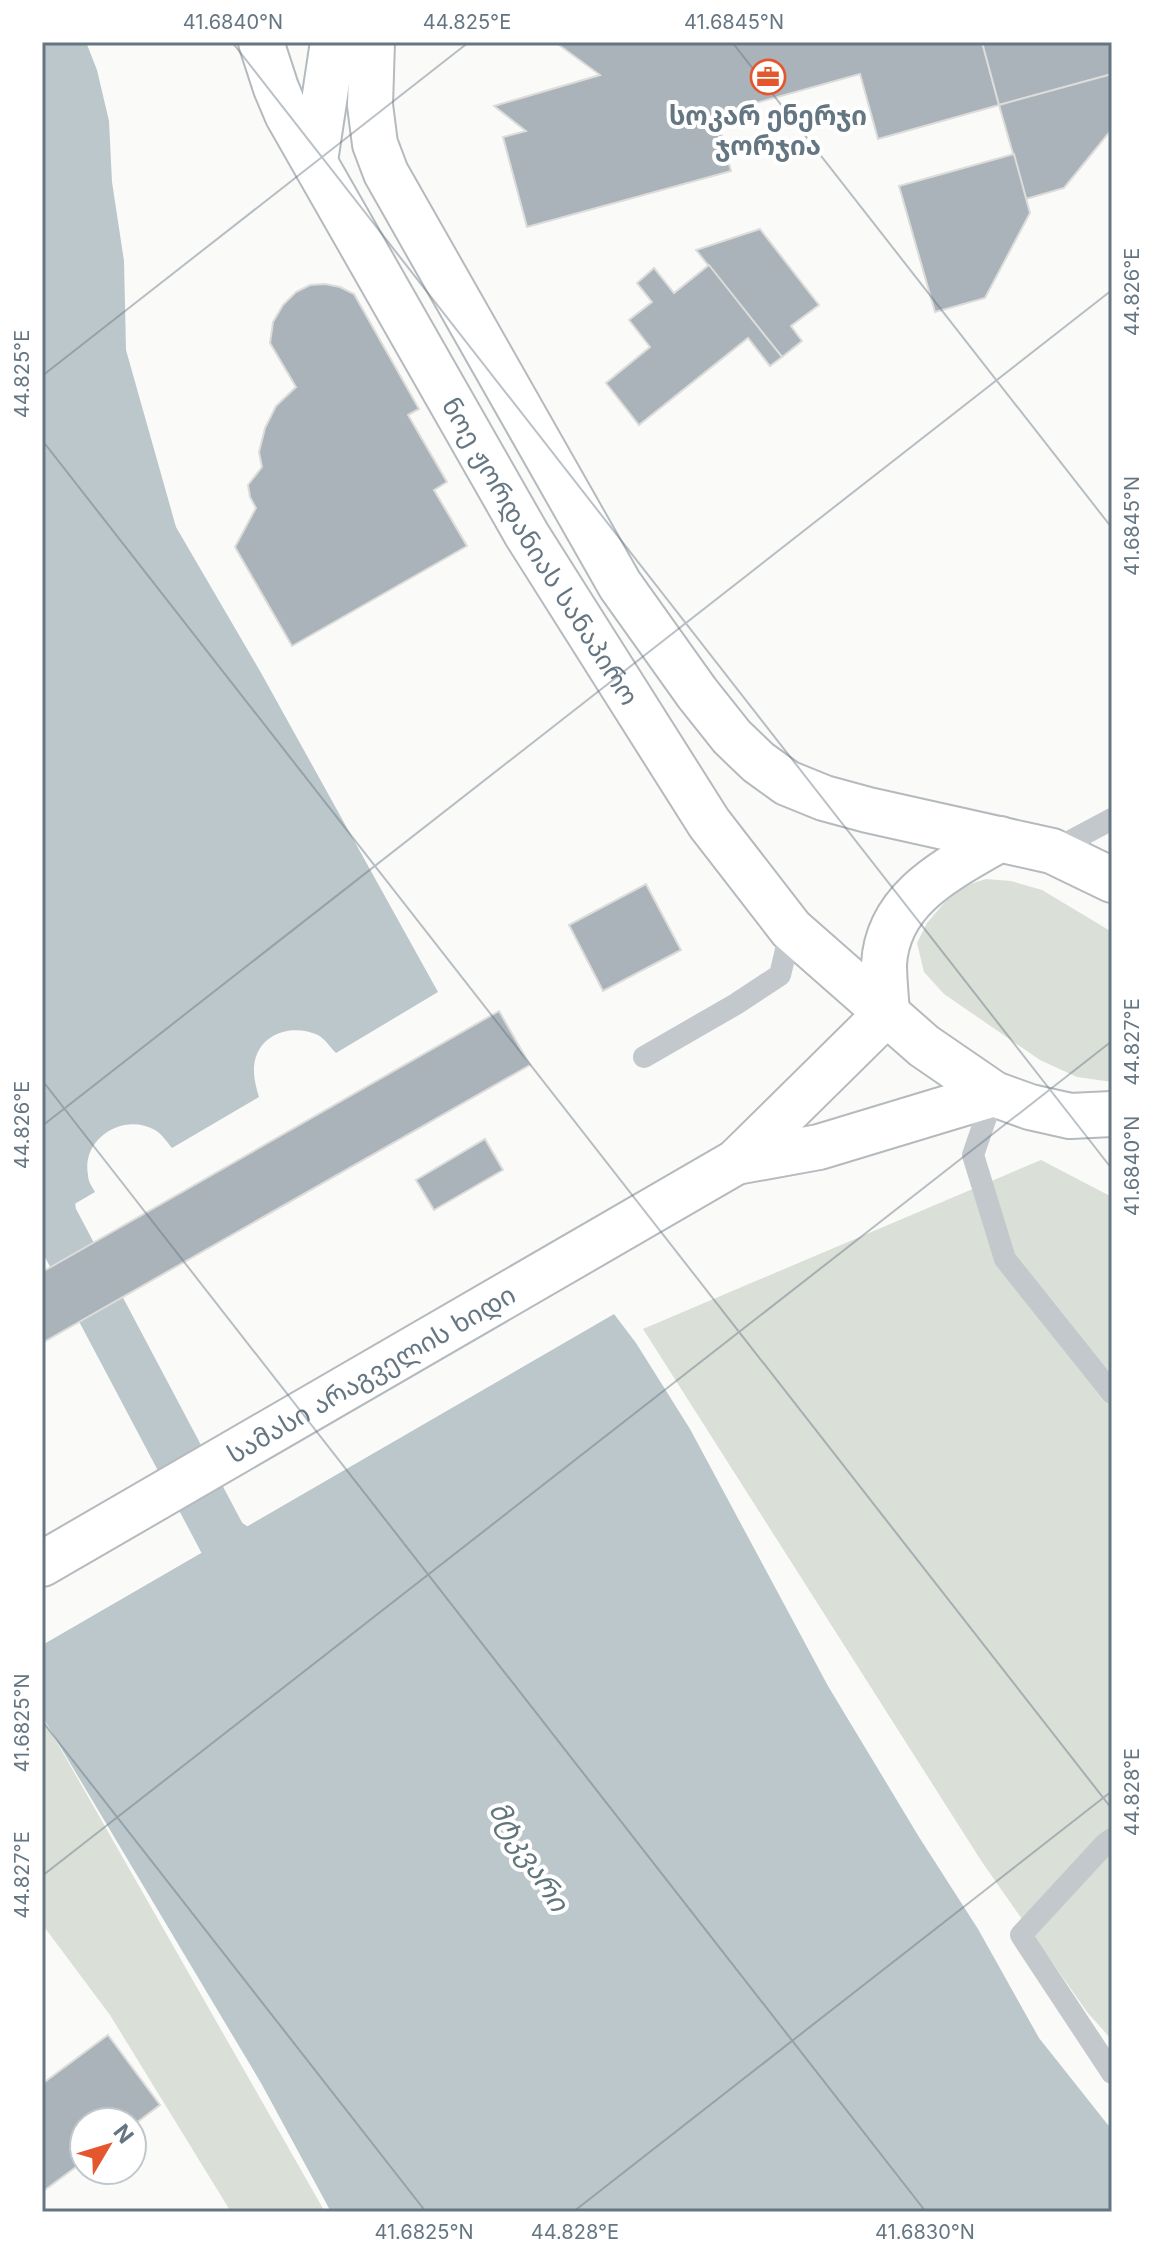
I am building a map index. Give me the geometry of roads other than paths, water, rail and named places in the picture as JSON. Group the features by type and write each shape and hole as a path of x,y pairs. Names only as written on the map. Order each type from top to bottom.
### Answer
{"main road":[{"name":"ნოე ჟორდანიას სანაპირო","path":"261,42 287,114 527,535 709,823 791,929 924,1046 994,1094 1030,1107 1091,1115 1112,1138"},
{"path":"315,161 333,42"},
{"name":"ნოე ჟორდანიას სანაპირო","path":"372,42 370,105 375,144 386,173 620,585 732,737 758,762 787,783 824,798 1052,851 1112,880"},
{"path":"719,1173 887,1013 884,963 891,930 909,902 936,876 1000,839"},
{"path":"719,1173 819,1147 994,1094"},
{"name":"სამასი არაგველის ხიდი","path":"42,1564 719,1173"}],"lane":[{"path":"1052,851 1112,819"},
{"path":"644,1057 780,975 791,929"},
{"path":"994,1094 973,1155 1005,1259 1112,1393"},
{"path":"1112,1839 1021,1935 1112,2073"}],"water":[{"path":"42,42 86,42 97,70 109,121 112,182 124,261 126,350 176,527 260,671 438,992 336,1053 321,1037 310,1032 292,1030 275,1035 262,1046 255,1059 254,1076 259,1097 172,1148 157,1131 143,1125 130,1124 107,1132 91,1150 88,1162 89,1179 95,1192 42,1223"},
{"name":"მტკვარი","path":"614,1314 690,1429 828,1686 978,1929 1039,2038 1112,2130 1112,2212 331,2212 261,2083 42,1716 42,1645"}],"waterway":[{"path":"42,1158 52,1217 223,1540 280,1579"}],"place":[{"name":"სოკარ ენერჯი ჯორჯია","path":"768,77"}]}
